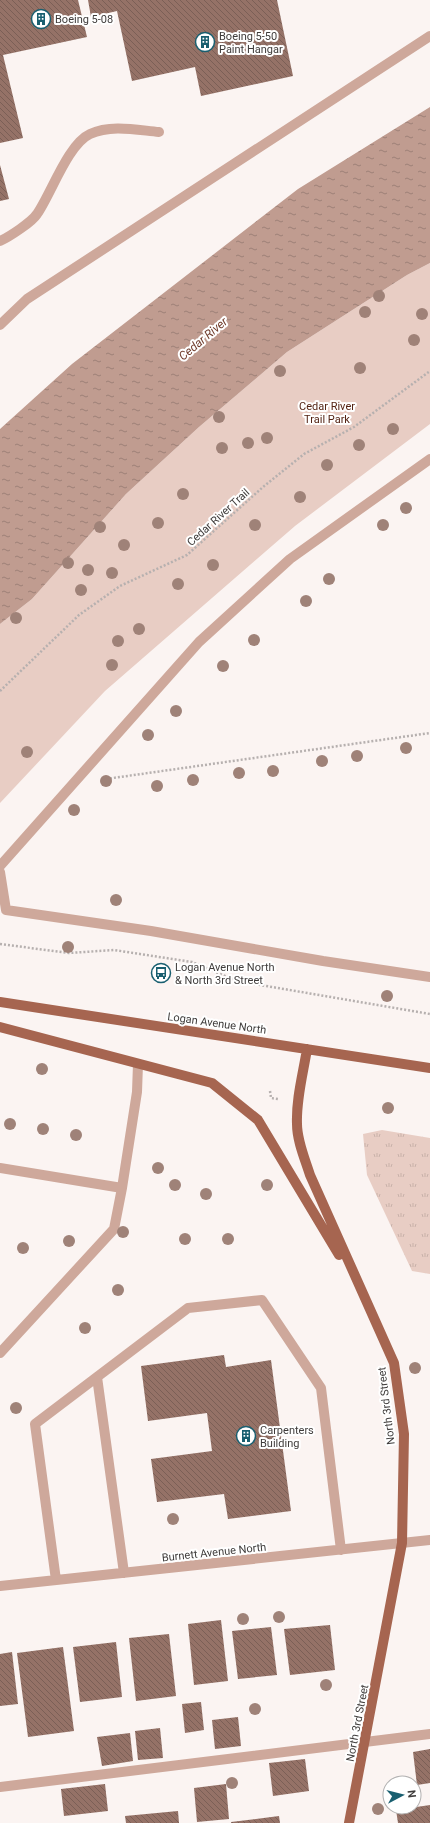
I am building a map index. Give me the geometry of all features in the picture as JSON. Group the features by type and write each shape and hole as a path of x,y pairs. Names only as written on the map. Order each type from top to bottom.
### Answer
{"main road":[{"name":"Logan Avenue North","path":"0,1002 430,1068"},
{"path":"0,1027 212,1083 258,1120 359,1286"},
{"name":"North 3rd Street","path":"307,1049 298,1102 297,1124 300,1144 310,1175 394,1363 404,1434 402,1543 350,1823"}],"street":[{"path":"0,325 27,299 430,36"},
{"path":"0,241 36,216 74,147 90,134 118,128 159,132"},
{"path":"0,866 199,642 290,559 430,459"},
{"path":"0,872 6,910 151,931 323,961 430,977"},
{"path":"0,1353 114,1230 137,1092 138,1064"},
{"path":"0,1168 122,1188"},
{"path":"56,1580 35,1424 188,1308 262,1300 321,1388 341,1550"},
{"path":"97,1377 124,1573"},
{"name":"Burnett Avenue North","path":"0,1586 430,1540"},
{"path":"0,1788 430,1734"}],"path":[{"name":"Cedar River Trail","path":"0,691 79,615 120,586 187,555 263,487 304,454 354,427 430,371"},
{"path":"73,783 430,733"},
{"path":"0,944 69,953 114,950 192,962 237,981 430,1014"},
{"path":"270,1091 271,1098 284,1100"}],"green space":[{"name":"Cedar River Trail Park","path":"430,263 430,424 295,526 105,691 0,803 0,624 32,599 126,494 199,427 287,352 407,275"},
{"path":"382,1130 430,1138 430,1274 412,1271 367,1175 363,1134"}],"water":[{"name":"Cedar River","path":"430,107 430,263 407,275 287,352 199,427 126,494 32,599 0,624 0,429 72,364 298,189"}],"building":[{"name":"Boeing 5-08","path":"0,0 78,0 87,37 3,55 23,138 0,143"},
{"name":"Boeing 5-50 Paint Hangar","path":"88,0 277,0 293,76 201,96 195,67 132,81 117,11 91,17"},
{"path":"0,165 9,199 0,201"},
{"name":"Carpenters Building","path":"224,1355 226,1367 271,1360 291,1511 228,1519 224,1494 157,1502 151,1459 212,1451 207,1413 148,1421 141,1366"},
{"path":"221,1620 228,1681 194,1685 188,1624"},
{"path":"330,1625 335,1670 290,1675 284,1629"},
{"path":"271,1627 277,1675 238,1679 232,1631"},
{"path":"169,1634 176,1696 136,1701 129,1638"},
{"path":"116,1642 122,1697 80,1702 73,1647"},
{"path":"63,1647 74,1731 28,1737 17,1653"},
{"path":"12,1652 18,1704 0,1706 0,1654"},
{"path":"201,1702 204,1730 185,1733 182,1704"},
{"path":"238,1717 241,1746 215,1749 212,1720"},
{"path":"160,1728 163,1758 138,1760 135,1731"},
{"path":"130,1733 133,1761 102,1766 97,1737"},
{"path":"430,1749 430,1783 422,1784 422,1775 416,1775 413,1752"},
{"path":"305,1759 309,1791 273,1796 269,1763"},
{"path":"105,1784 108,1811 64,1816 61,1789"},
{"path":"226,1784 229,1819 197,1822 194,1788"},
{"path":"430,1805 430,1823 398,1823 397,1815 422,1815 422,1806"},
{"path":"178,1811 179,1823 126,1823 125,1816"},
{"path":"279,1816 280,1823 231,1823 231,1822"}],"place":[{"name":"Boeing 5-08","path":"41,19"},
{"name":"Boeing 5-50 Paint Hangar","path":"205,42"},
{"name":"Logan Avenue North & North 3rd Street","path":"161,973"},
{"name":"Carpenters Building","path":"246,1436"}]}
